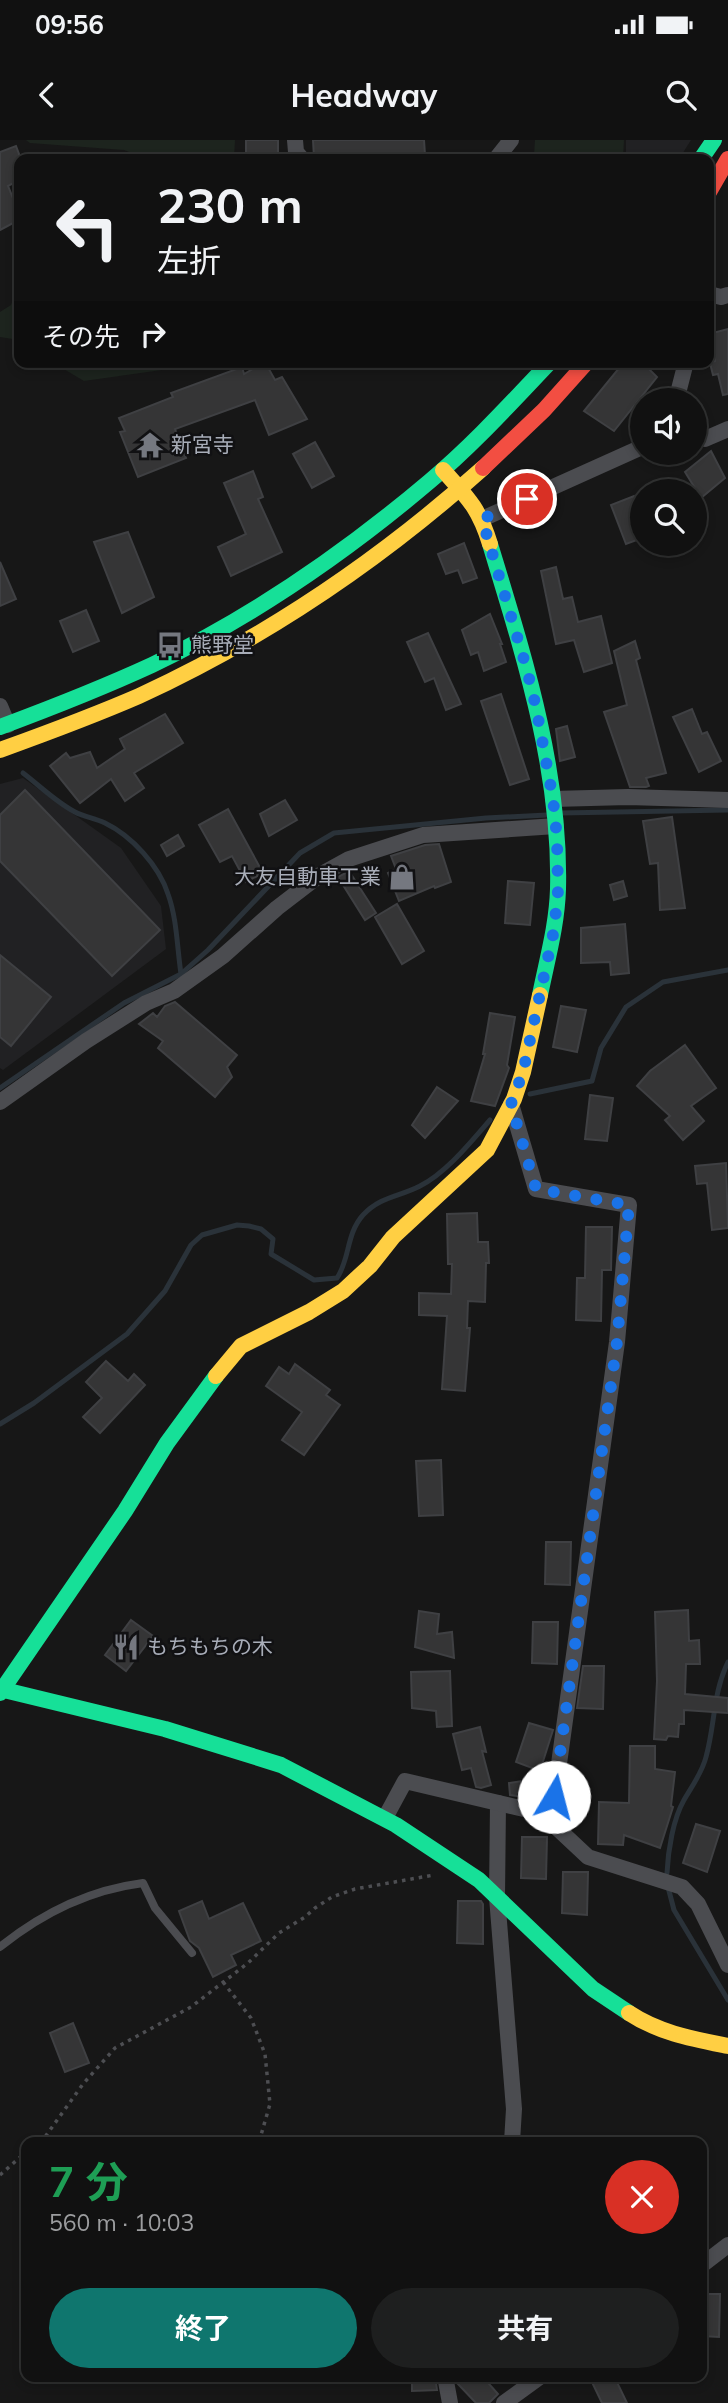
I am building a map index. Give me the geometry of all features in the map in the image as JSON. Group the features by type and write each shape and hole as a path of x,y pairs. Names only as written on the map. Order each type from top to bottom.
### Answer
{"street":[{"path":"500,154 511,140"},
{"path":"714,183 728,159"},
{"path":"0,706 4,726 88,694 181,652 240,618 354,542 443,470 528,388 545,368"},
{"path":"0,750 87,718 149,691 295,615 367,566 461,490 582,368"},
{"path":"679,388 684,368"},
{"path":"707,438 728,429"},
{"path":"482,519 630,452"},
{"path":"443,470 473,504 482,519 541,725 554,813 558,891 554,930 523,1072 511,1104 487,1150 403,1227 370,1266 343,1291 241,1346 174,1432 125,1511 1,1691 164,1729 281,1765 385,1818 479,1880 593,1989 647,2025 691,2039 728,2046"},
{"path":"0,1102 106,1028 146,1003 174,991 223,956 277,908 320,875 348,859 423,835 554,813 628,797 728,800"},
{"path":"511,1104 536,1189 629,1205 617,1342 551,1822"},
{"path":"385,1818 405,1781 541,1813 588,1857 682,1887 698,1904 728,1965"},
{"path":"498,1803 497,1897 513,2097 512,2137"},
{"path":"707,2261 728,2245"},
{"path":"446,2382 450,2403"},
{"path":"504,2403 533,2382"}],"lane":[{"path":"0,1947 27,1925 76,1900 114,1887 143,1883 155,1908 192,1953"}],"path":[{"path":"45,2137 83,2084 115,2048 191,2007 248,1963 279,1933 332,1897 355,1889 437,1874 459,1866"},
{"path":"223,1982 251,2018 265,2054 270,2104 260,2137"},
{"path":"0,2175 21,2156"}],"shaded area":[{"path":"26,140 235,140 234,154 135,154 124,150 30,143"},
{"path":"535,140 624,140 623,154 534,154"},
{"path":"626,140 691,140 682,154 626,154"},
{"path":"41,152 94,154 41,154"},
{"path":"14,297 14,339 0,337 0,312 11,305"},
{"path":"62,368 176,368 84,381"},
{"path":"23,778 121,848 161,906 166,949 3,1070 0,1068 0,784"}],"building":[{"path":"246,140 278,140 278,154 246,154"},
{"path":"313,140 424,140 425,154 314,154"},
{"path":"16,146 19,154 14,154 14,183 8,186 14,201 14,223 0,230 0,152"},
{"path":"728,329 728,394 723,395 718,374 713,375 711,368 714,368 715,361 714,333"},
{"path":"239,368 242,368 244,374 254,368 268,368 275,380 282,377 307,419 269,435 255,400 175,429 186,458 138,477 120,432 125,431 119,418 173,397 171,393"},
{"path":"619,368 648,368 657,377 648,388 630,388 630,411 614,431 584,411"},
{"path":"315,442 334,476 312,488 293,454"},
{"path":"711,451 725,478 707,493 707,479 689,479 685,472 694,465 707,465 707,454"},
{"path":"253,471 263,497 258,499 282,552 231,576 218,547 246,534 224,483"},
{"path":"630,498 630,542 626,544 611,505"},
{"path":"128,532 154,597 122,613 94,542"},
{"path":"464,543 477,578 463,583 458,570 446,574 438,554"},
{"path":"0,562 16,599 0,606"},
{"path":"556,567 563,599 572,597 578,622 601,616 612,663 584,672 574,640 556,644 541,571"},
{"path":"86,610 99,641 73,652 60,621"},
{"path":"490,614 506,662 484,671 478,652 471,655 462,630"},
{"path":"428,633 461,704 446,710 434,678 425,682 407,642"},
{"path":"635,641 640,658 636,660 666,773 646,778 649,786 646,787 630,787 604,712 627,705 614,651"},
{"path":"501,694 529,779 510,785 481,701"},
{"path":"692,709 702,734 707,732 721,761 699,772 673,717"},
{"path":"165,714 183,743 134,773 144,788 125,801 111,779 80,803 50,766 66,753 70,758 90,752 97,768 125,749 120,739"},
{"path":"567,726 575,757 560,761 556,729"},
{"path":"25,790 160,930 112,976 0,861 0,815"},
{"path":"285,800 297,820 269,836 260,814"},
{"path":"228,809 263,873 246,882 232,856 220,862 199,825"},
{"path":"672,817 685,908 660,910 658,863 650,864 643,821"},
{"path":"178,835 184,846 167,856 161,845"},
{"path":"439,844 451,882 399,901 388,873 396,869 391,856 425,845"},
{"path":"349,871 376,913 365,920 338,877"},
{"path":"508,881 534,883 530,925 505,923"},
{"path":"623,881 627,896 614,900 610,885"},
{"path":"397,904 424,951 402,964 375,917"},
{"path":"625,924 629,973 611,975 610,962 581,963 581,928"},
{"path":"0,955 51,997 11,1046 0,1037"},
{"path":"175,1002 237,1055 227,1067 232,1077 215,1097 158,1048 163,1041 139,1024 153,1013 157,1017 165,1006"},
{"path":"561,1006 586,1010 577,1052 553,1047"},
{"path":"490,1013 515,1017 507,1065 509,1068 495,1106 471,1101 485,1054"},
{"path":"685,1045 716,1088 691,1106 704,1121 683,1140 665,1120 670,1116 637,1086 650,1071"},
{"path":"437,1087 458,1101 425,1138 412,1125"},
{"path":"590,1095 613,1098 607,1141 585,1139"},
{"path":"726,1163 728,1228 712,1230 707,1183 697,1184 695,1166"},
{"path":"477,1213 478,1242 488,1242 485,1302 468,1301 467,1328 470,1328 465,1391 442,1389 447,1316 419,1315 419,1293 451,1294 452,1264 448,1264 447,1214"},
{"path":"586,1227 612,1227 611,1270 602,1270 601,1321 576,1320 577,1278 585,1278"},
{"path":"106,1361 128,1381 134,1374 145,1385 100,1433 83,1417 102,1398 86,1382"},
{"path":"295,1364 330,1390 326,1395 340,1405 304,1455 282,1440 302,1412 266,1386 279,1367 289,1374"},
{"path":"441,1460 443,1515 419,1516 416,1461"},
{"path":"546,1542 571,1542 570,1585 545,1584"},
{"path":"688,1610 689,1641 699,1640 700,1664 686,1664 685,1694 728,1698 728,1713 684,1710 684,1724 679,1724 678,1737 654,1739 657,1681 655,1612"},
{"path":"419,1611 439,1614 437,1634 452,1632 454,1658 415,1647"},
{"path":"131,1620 153,1636 126,1671 105,1655"},
{"path":"533,1622 558,1622 557,1664 532,1663"},
{"path":"583,1666 604,1666 603,1709 577,1708"},
{"path":"450,1671 452,1726 437,1727 436,1711 412,1708 411,1672"},
{"path":"529,1723 553,1730 540,1771 516,1762"},
{"path":"480,1727 486,1752 482,1751 491,1785 481,1788 476,1787 471,1768 462,1770 453,1734"},
{"path":"630,1746 655,1746 655,1769 675,1772 673,1807 660,1848 624,1835 623,1845 598,1844 599,1802 629,1803"},
{"path":"523,1781 525,1797 510,1795 509,1783"},
{"path":"696,1824 720,1831 707,1872 683,1863"},
{"path":"522,1837 547,1837 546,1879 521,1878"},
{"path":"563,1872 588,1872 587,1915 562,1913"},
{"path":"202,1901 209,1919 243,1903 261,1941 231,1955 236,1965 213,1977 199,1948 190,1941 179,1911"},
{"path":"458,1901 481,1901 483,1904 483,1944 457,1943"},
{"path":"73,2023 89,2063 65,2072 50,2033"},
{"path":"707,2294 720,2294 719,2337 707,2336"},
{"path":"412,2382 436,2382 437,2390 412,2391"},
{"path":"487,2382 498,2394 489,2403 476,2403 457,2383"},
{"path":"592,2382 617,2382 627,2403 602,2403"}],"waterway":[{"path":"23,773 68,808 101,821 125,836 151,863 164,883 171,904 181,974"},
{"path":"560,813 728,810"},
{"path":"0,1088 124,1003 181,974 208,950 300,853 334,833 486,818 547,815"},
{"path":"530,1094 592,1081 601,1048 626,1007 663,982 728,970"},
{"path":"0,1424 34,1403 127,1334 165,1291 191,1245 202,1235 237,1225 261,1229 273,1239 271,1254 314,1280 337,1278 354,1230 363,1215 383,1200 412,1190 430,1180 458,1156 490,1120"},
{"path":"667,1873 674,1826 680,1808 704,1763 717,1697 728,1662"},
{"path":"668,1887 674,1910 728,2000"}],"traffic: fast":[{"path":"704,154 714,140"},
{"path":"0,727 152,665 226,626 297,582 398,508 446,467 544,368"},
{"path":"490,544 538,714 553,801 558,889 540,995"},
{"path":"0,1693 125,1511 167,1443 216,1376"},
{"path":"0,1689 165,1729 281,1765 396,1825 479,1880 593,1989 629,2013"}],"traffic: slow":[{"path":"0,750 139,696 276,623 362,566 483,468"},
{"path":"443,470 472,504 482,521 490,544"},
{"path":"216,1376 241,1346 309,1312 343,1291 370,1266 393,1237 487,1150 514,1099 523,1072 540,995"},
{"path":"629,2013 664,2030 728,2046"}],"traffic: jam":[{"path":"714,183 728,159"},
{"path":"483,468 544,410 582,368"}],"place":[{"name":"新宮寺","path":"150,445"},
{"name":"熊野堂","path":"170,645"},
{"name":"大友自動車工業","path":"402,877"},
{"name":"もちもちの木","path":"126,1647"}],"route":[{"path":"527,499 482,519 541,725 557,838 558,891 554,930 523,1072 511,1104 536,1189 629,1205 617,1342 554,1797"}]}
